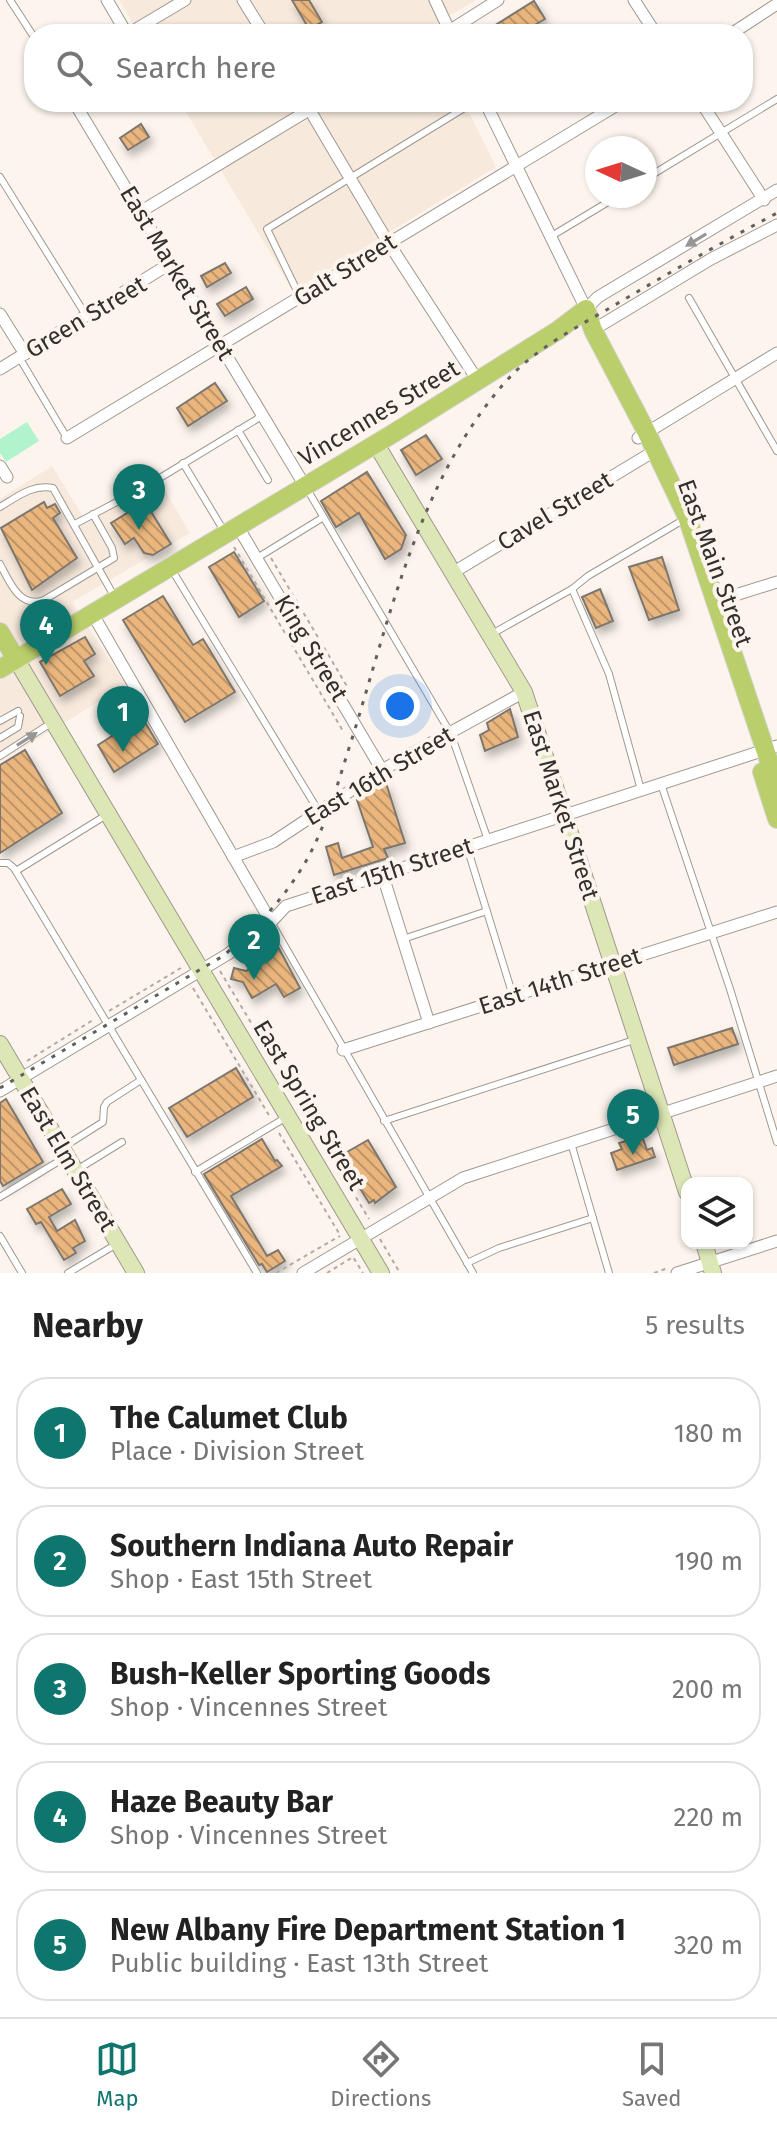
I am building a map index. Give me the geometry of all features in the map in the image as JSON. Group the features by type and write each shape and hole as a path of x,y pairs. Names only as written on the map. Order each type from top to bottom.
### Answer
{"main road":[{"name":"East Main Street","path":"586,309 643,435 687,517 712,603"},
{"name":"Vincennes Street","path":"8,664 170,567 233,536 305,486 478,381 586,309"},
{"name":"East Market Street","path":"376,444 524,692 682,1177"},
{"name":"East Main Street","path":"652,453 712,603 777,785"},
{"name":"East Spring Street","path":"0,632 8,664 53,721 381,1273"},
{"name":"East Main Street","path":"766,749 777,819"},
{"name":"East Elm Street","path":"0,1044 136,1273"}],"street":[{"path":"107,0 121,24"},
{"path":"144,24 185,0"},
{"path":"243,0 258,24"},
{"path":"435,0 443,24"},
{"path":"460,24 498,0"},
{"path":"638,1 651,24"},
{"path":"746,24 777,4"},
{"name":"East Market Street","path":"80,112 305,486"},
{"path":"140,212 298,112"},
{"path":"311,112 389,243 478,381"},
{"path":"490,112 586,309"},
{"name":"Galt Street","path":"67,438 605,112"},
{"path":"707,112 764,200"},
{"name":"Vincennes Street","path":"586,309 598,297 777,190"},
{"path":"593,330 711,259 777,225"},
{"name":"Green Street","path":"0,369 171,263"},
{"path":"0,314 22,355"},
{"path":"643,435 777,353"},
{"name":"Cavel Street","path":"454,572 652,453"},
{"name":"King Street","path":"233,536 261,554 382,770"},
{"path":"712,603 777,582"},
{"path":"92,613 271,922"},
{"name":"East 16th Street","path":"233,857 273,842 382,770 524,692"},
{"name":"East 15th Street","path":"0,1091 201,971 271,922 286,906 766,749"},
{"path":"382,873 429,1023"},
{"name":"East 14th Street","path":"343,1050 777,912"},
{"path":"303,1273 463,1178 777,1076"},
{"path":"677,1273 712,1268 777,1241"}],"lane":[{"path":"10,0 26,24"},
{"path":"657,172 777,99"},
{"path":"300,297 267,229 457,112"},
{"path":"0,177 87,317"},
{"path":"550,237 598,208"},
{"path":"689,298 777,451"},
{"path":"22,355 67,438"},
{"path":"75,524 263,415"},
{"path":"238,430 268,480"},
{"path":"183,463 233,536"},
{"path":"305,486 451,734 488,840"},
{"path":"0,507 31,489 53,488 115,599"},
{"path":"0,564 16,593 32,603 44,600 114,558 93,514"},
{"path":"261,554 322,518"},
{"path":"490,635 572,589 588,576 678,523"},
{"path":"170,567 318,810"},
{"path":"572,589 609,674 641,790"},
{"path":"0,721 19,714 18,727 0,738"},
{"path":"0,756 53,721"},
{"path":"661,784 777,1142"},
{"path":"16,871 108,814"},
{"path":"466,846 513,996"},
{"path":"0,863 8,863 16,871 257,1273"},
{"path":"403,939 487,911"},
{"path":"271,922 473,1273"},
{"path":"384,1121 637,1039"},
{"path":"0,1197 103,1122 107,1102 141,1080"},
{"path":"195,1172 288,1116"},
{"path":"75,1171 122,1142"},
{"path":"571,1143 609,1273"},
{"path":"467,1263 499,1248 593,1218"},
{"path":"0,1236 22,1273"},
{"path":"68,1273 118,1243"}],"path":[{"path":"233,536 343,731"},
{"path":"261,554 348,688"},
{"path":"219,970 368,1217"},
{"path":"381,1240 400,1273"},
{"path":"327,1273 353,1257 363,1273"}],"shaded area":[{"path":"119,0 476,0 436,24 133,24"},
{"path":"186,112 469,112 496,167 293,291"},
{"path":"52,466 87,523 159,481 190,533 72,602 126,685 0,762 0,499"}],"green space":[{"path":"27,422 39,441 6,462 0,453 0,439"}],"building":[{"path":"292,0 309,0 322,22 306,24"},
{"path":"534,1 545,19 536,24 497,24"},
{"path":"141,124 149,137 128,150 120,138"},
{"path":"225,263 231,273 207,287 201,276"},
{"path":"246,287 253,299 225,316 217,304"},
{"path":"215,383 227,401 188,426 177,408"},
{"path":"426,435 442,459 416,475 401,450"},
{"path":"367,472 406,535 401,549 385,559 359,513 336,527 321,501"},
{"path":"44,502 47,508 55,504 60,513 53,518 77,558 32,590 1,528"},
{"path":"145,502 171,544 153,555 144,553 134,538 125,544 111,523"},
{"path":"234,552 264,601 239,617 209,567"},
{"path":"662,557 679,610 649,620 629,567"},
{"path":"600,589 613,621 596,628 582,597"},
{"path":"163,596 193,645 203,639 235,692 185,722 123,620"},
{"path":"85,637 95,654 84,661 94,676 60,696 40,662"},
{"path":"510,709 518,737 485,751 480,735 489,730 487,723"},
{"path":"143,719 158,744 114,772 98,745 112,736 108,728 117,722 122,732"},
{"path":"25,750 62,813 0,853 0,765"},
{"path":"386,783 405,843 384,849 388,858 334,875 326,847 338,843 342,858 373,847 357,800"},
{"path":"275,941 300,988 284,997 276,984 252,998 243,982 231,979 234,968 246,971 262,961 257,951"},
{"path":"732,1028 738,1044 674,1065 668,1048"},
{"path":"236,1068 253,1097 187,1137 169,1108"},
{"path":"6,1099 43,1162 3,1186 0,1181 0,1103"},
{"path":"642,1136 647,1150 652,1148 655,1157 617,1170 611,1153 622,1149 619,1143"},
{"path":"262,1139 275,1161 282,1166 231,1196 267,1256 278,1250 285,1261 267,1272 262,1264 259,1265 204,1174"},
{"path":"368,1140 396,1187 375,1203 374,1200 369,1203 340,1156"},
{"path":"62,1189 71,1204 49,1217 57,1231 75,1220 85,1241 73,1248 76,1253 64,1260 41,1222 36,1224 27,1209"}],"railway":[{"path":"0,1088 223,956 265,916 292,883 309,856 330,808 393,603 427,511 447,467 501,387 525,363 565,334 777,213"}],"place":[{"name":"Bush-Keller Sporting Goods","path":"139,530"},
{"name":"Haze Beauty Bar","path":"46,665"},
{"name":"The Calumet Club","path":"123,752"},
{"name":"Southern Indiana Auto Repair","path":"254,980"},
{"name":"New Albany Fire Department Station 1","path":"633,1155"}]}
